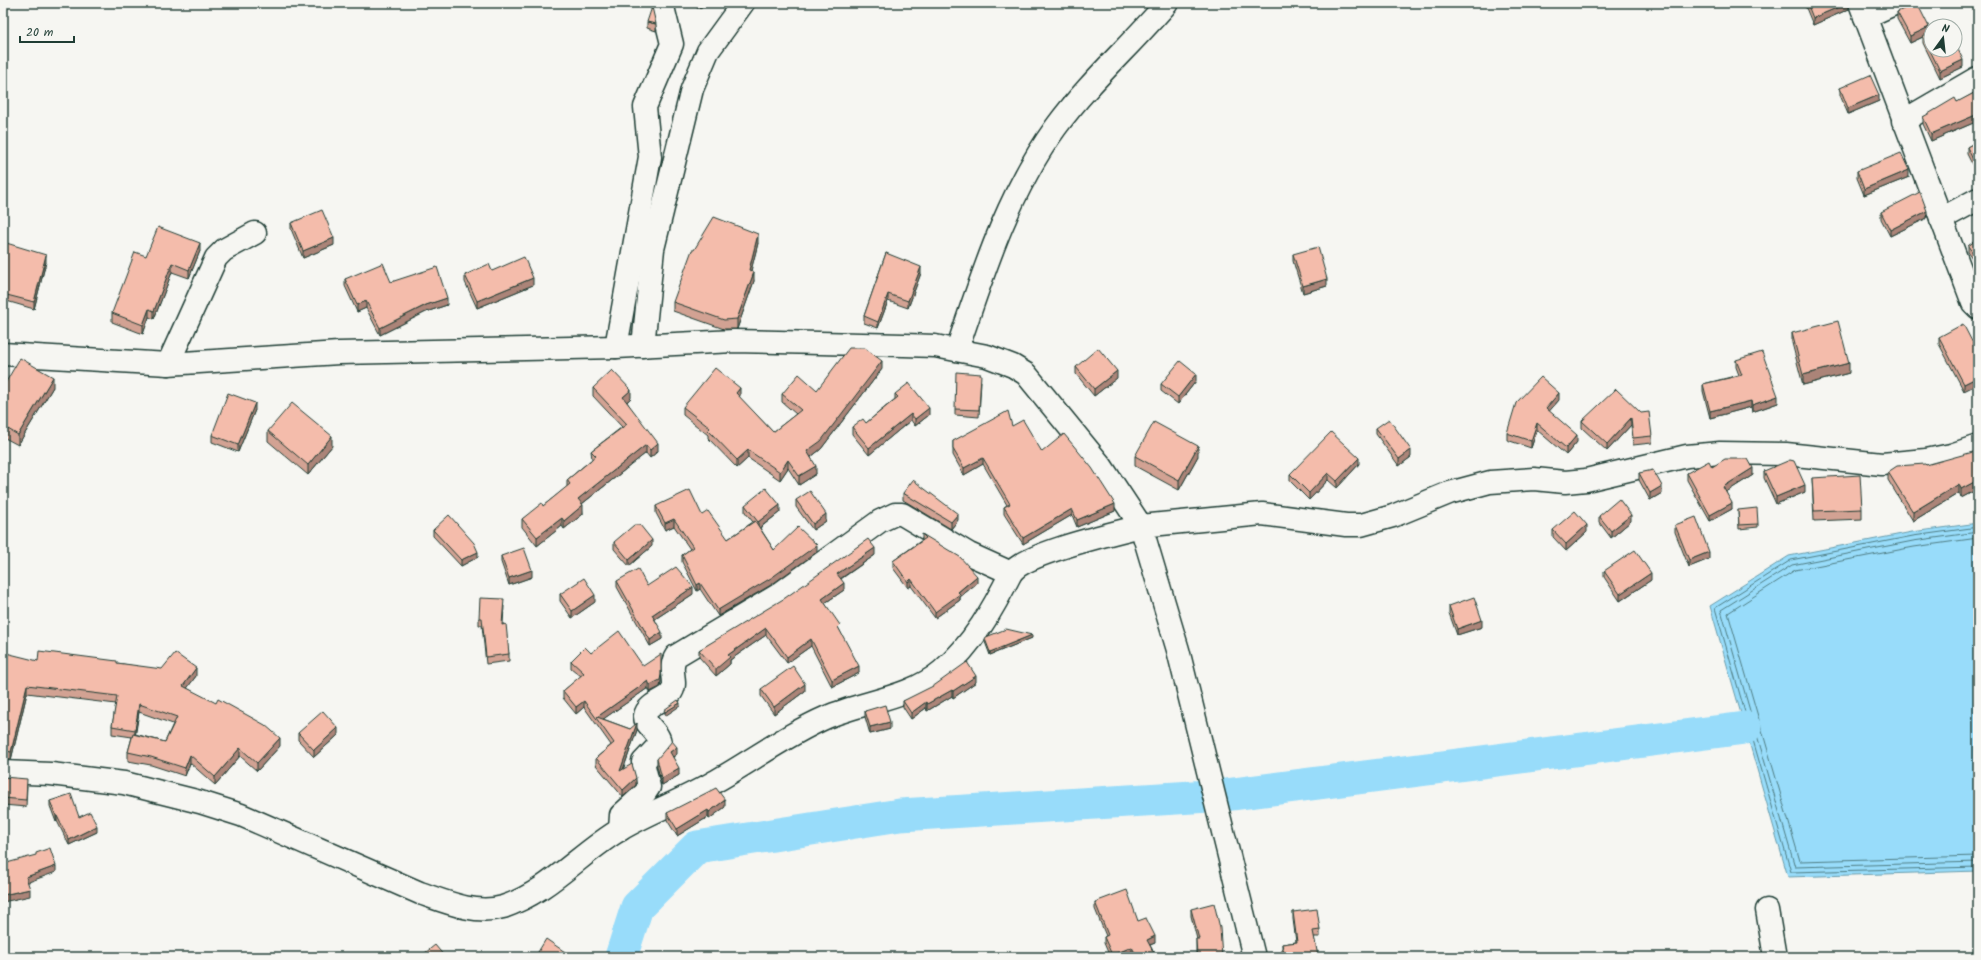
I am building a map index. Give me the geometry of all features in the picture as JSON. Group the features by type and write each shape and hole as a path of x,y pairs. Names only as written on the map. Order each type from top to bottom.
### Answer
{"street":[{"path":"616,347 650,157 645,107 672,44 662,3"},
{"path":"643,346 653,249 692,89 708,51 742,3"},
{"path":"957,350 989,255 1031,166 1057,126 1081,96 1167,3"},
{"path":"1896,3 1863,10 1903,121 1973,302 1978,308"},
{"path":"1903,121 1977,78"},
{"path":"1942,219 1978,199"},
{"path":"168,364 216,258 224,250 255,233"},
{"path":"3,354 168,364 339,353 616,347 734,342 904,345 957,350 993,358 1013,366 1026,374 1102,467 1141,526 1178,650 1254,957"},
{"path":"3,772 51,774 124,783 200,802 241,815 420,893 445,902 471,908 491,910 526,899 620,830 715,782 769,747 827,717 906,691 941,672 960,654 976,635 1011,573 1018,565 1031,559 1141,526 1262,514 1346,525 1361,525 1393,516 1449,493 1490,482 1534,479 1565,482 1586,480 1687,456 1720,453 1786,454 1882,464 1926,460 1951,455 1978,446"},
{"path":"620,830 621,815 645,793 649,787 643,762 660,744 659,737 646,720 645,715 651,707 670,694 675,682 671,669 676,656 778,594 880,521 895,514 902,514 969,554 1011,573"},
{"path":"1767,910 1775,957"}],"water":[{"path":"1978,523 1978,871 1788,877 1710,606 1789,556 1912,532"}],"building":[{"path":"1807,3 1848,3 1813,18"},
{"path":"1917,3 1924,18 1923,18 1923,30 1910,36 1897,12"},
{"path":"652,7 656,24 647,22"},
{"path":"1934,58 1962,58 1963,60 1940,71"},
{"path":"1870,75 1879,95 1848,108 1840,88"},
{"path":"1976,92 1978,95 1978,114 1931,134 1923,117 1955,98 1957,102"},
{"path":"1978,141 1978,167 1977,168 1967,147"},
{"path":"1901,153 1909,170 1864,189 1857,171"},
{"path":"1920,192 1927,211 1890,230 1881,212"},
{"path":"322,210 334,238 303,251 291,223"},
{"path":"714,217 758,234 749,270 754,272 737,319 724,320 673,302 692,250 694,250"},
{"path":"158,227 200,243 189,270 172,263 154,311 149,309 143,325 112,313 135,252 146,256"},
{"path":"1978,239 1978,260 1968,246"},
{"path":"3,242 46,255 34,302 3,294"},
{"path":"1318,247 1327,279 1303,286 1293,254"},
{"path":"886,253 921,267 908,301 888,294 878,322 864,316"},
{"path":"524,257 533,278 477,301 465,275 489,264 492,271"},
{"path":"383,263 391,282 437,267 447,298 426,305 380,328 366,301 357,305 345,279"},
{"path":"1838,321 1849,363 1803,375 1792,333"},
{"path":"1963,324 1978,353 1978,377 1964,384 1939,337"},
{"path":"849,348 865,348 882,361 821,441 807,451 816,466 799,476 788,460 780,472 748,450 737,460 708,430 710,428 683,407 715,368 740,388 736,393 773,432 801,410 782,394 799,374 817,390"},
{"path":"1098,348 1117,371 1094,389 1076,367"},
{"path":"1762,352 1778,396 1752,405 1751,401 1710,411 1703,384 1742,375 1736,360"},
{"path":"20,358 53,377 18,435 3,426 3,387"},
{"path":"1180,361 1196,374 1178,397 1161,384"},
{"path":"612,370 631,390 623,397 658,443 650,450 646,445 578,499 583,505 564,521 562,518 537,537 522,519 542,503 543,506 570,484 567,480 596,456 591,451 627,424 593,388"},
{"path":"956,372 981,374 979,410 955,409"},
{"path":"1541,377 1559,393 1546,408 1577,435 1566,448 1537,423 1531,441 1507,433 1516,403"},
{"path":"909,383 929,408 915,419 911,414 869,448 852,427 863,419 866,423 898,397 895,394"},
{"path":"1616,389 1641,413 1649,412 1652,436 1633,438 1631,418 1607,444 1582,421"},
{"path":"228,393 255,403 238,445 212,435"},
{"path":"292,403 332,436 308,465 268,431"},
{"path":"1008,411 1012,426 1023,420 1042,452 1064,434 1092,468 1115,504 1077,520 1072,509 1023,538 1004,507 1010,504 983,458 964,468 953,449 953,441"},
{"path":"1389,419 1411,450 1399,459 1376,428"},
{"path":"1154,422 1198,446 1179,480 1135,456"},
{"path":"1331,432 1359,458 1337,481 1328,473 1309,493 1290,474"},
{"path":"1973,452 1978,463 1978,480 1961,489 1959,484 1913,512 1888,472 1897,466 1926,465"},
{"path":"1725,459 1748,459 1753,468 1723,487 1732,503 1710,515 1687,473 1709,461 1712,467"},
{"path":"1790,460 1794,461 1805,485 1776,497 1764,471"},
{"path":"1653,470 1662,486 1650,493 1639,473"},
{"path":"1860,475 1862,509 1814,511 1812,478"},
{"path":"913,480 958,514 951,522 903,493"},
{"path":"766,488 780,505 758,522 745,505"},
{"path":"690,490 702,515 708,511 728,539 755,521 774,550 798,527 817,545 771,578 718,610 700,583 697,585 682,555 693,547 674,519 665,523 656,506"},
{"path":"810,491 826,514 813,524 796,500"},
{"path":"1619,499 1631,515 1611,531 1599,516"},
{"path":"1757,508 1758,524 1739,525 1738,510"},
{"path":"1575,511 1587,525 1566,544 1553,530"},
{"path":"449,515 474,543 478,552 461,560 433,530"},
{"path":"1696,517 1709,552 1689,560 1675,525"},
{"path":"634,525 640,525 652,540 629,560 614,542"},
{"path":"922,534 960,557 977,576 958,592 960,594 935,612 911,579 908,582 893,561 926,538"},
{"path":"868,539 875,548 837,574 844,583 822,599 840,625 838,627 859,666 832,680 811,639 787,657 766,628 728,655 730,657 716,669 699,650 785,598"},
{"path":"524,548 532,570 509,578 501,556"},
{"path":"1635,550 1651,573 1620,594 1604,571"},
{"path":"676,567 693,587 652,615 662,632 650,640 617,581 638,569 647,586"},
{"path":"584,578 595,595 572,611 560,594"},
{"path":"1474,597 1482,620 1457,629 1449,606"},
{"path":"480,598 504,599 502,625 506,624 509,654 486,657 482,618 479,618"},
{"path":"1006,629 1032,635 990,652 985,639 986,637"},
{"path":"619,631 643,666 661,654 660,680 650,685 648,681 597,717 630,729 637,723 620,771 632,764 636,778 623,790 596,758 614,743 584,701 576,707 563,691 584,673 571,661 585,647 591,653"},
{"path":"39,651 117,661 117,663 162,669 175,653 196,668 183,686 216,703 218,699 265,725 280,738 257,763 240,748 215,777 190,755 185,768 151,757 128,752 133,734 165,742 177,717 139,704 135,730 112,726 117,696 27,685 11,752 3,750 3,664 6,653 38,661"},
{"path":"967,662 976,676 953,691 952,690 927,704 926,702 911,713 903,701 935,685"},
{"path":"793,666 805,684 774,707 761,689"},
{"path":"678,700 680,703 665,712 664,710"},
{"path":"885,705 890,722 870,727 865,711"},
{"path":"323,711 338,728 314,750 298,733"},
{"path":"672,741 677,747 670,752 679,768 662,778 657,759"},
{"path":"3,777 27,779 26,800 3,798"},
{"path":"716,788 725,800 709,812 708,810 677,829 667,813"},
{"path":"71,794 79,817 90,812 97,826 69,840 50,801"},
{"path":"50,848 56,866 26,877 30,889 3,895 3,864 36,855 36,853"},
{"path":"1127,890 1138,921 1146,918 1155,936 1147,940 1156,957 1137,957 1132,947 1112,955 1104,937 1108,935 1095,902"},
{"path":"1214,903 1220,928 1222,957 1197,957 1196,939 1199,939 1191,909"},
{"path":"1317,909 1320,930 1313,931 1318,956 1285,957 1282,944 1297,942 1293,912"},
{"path":"546,939 565,952 562,957 535,957"},
{"path":"435,945 445,957 420,957"}],"waterway":[{"path":"621,957 637,907 697,847 900,815 1225,795 1745,728"}]}
